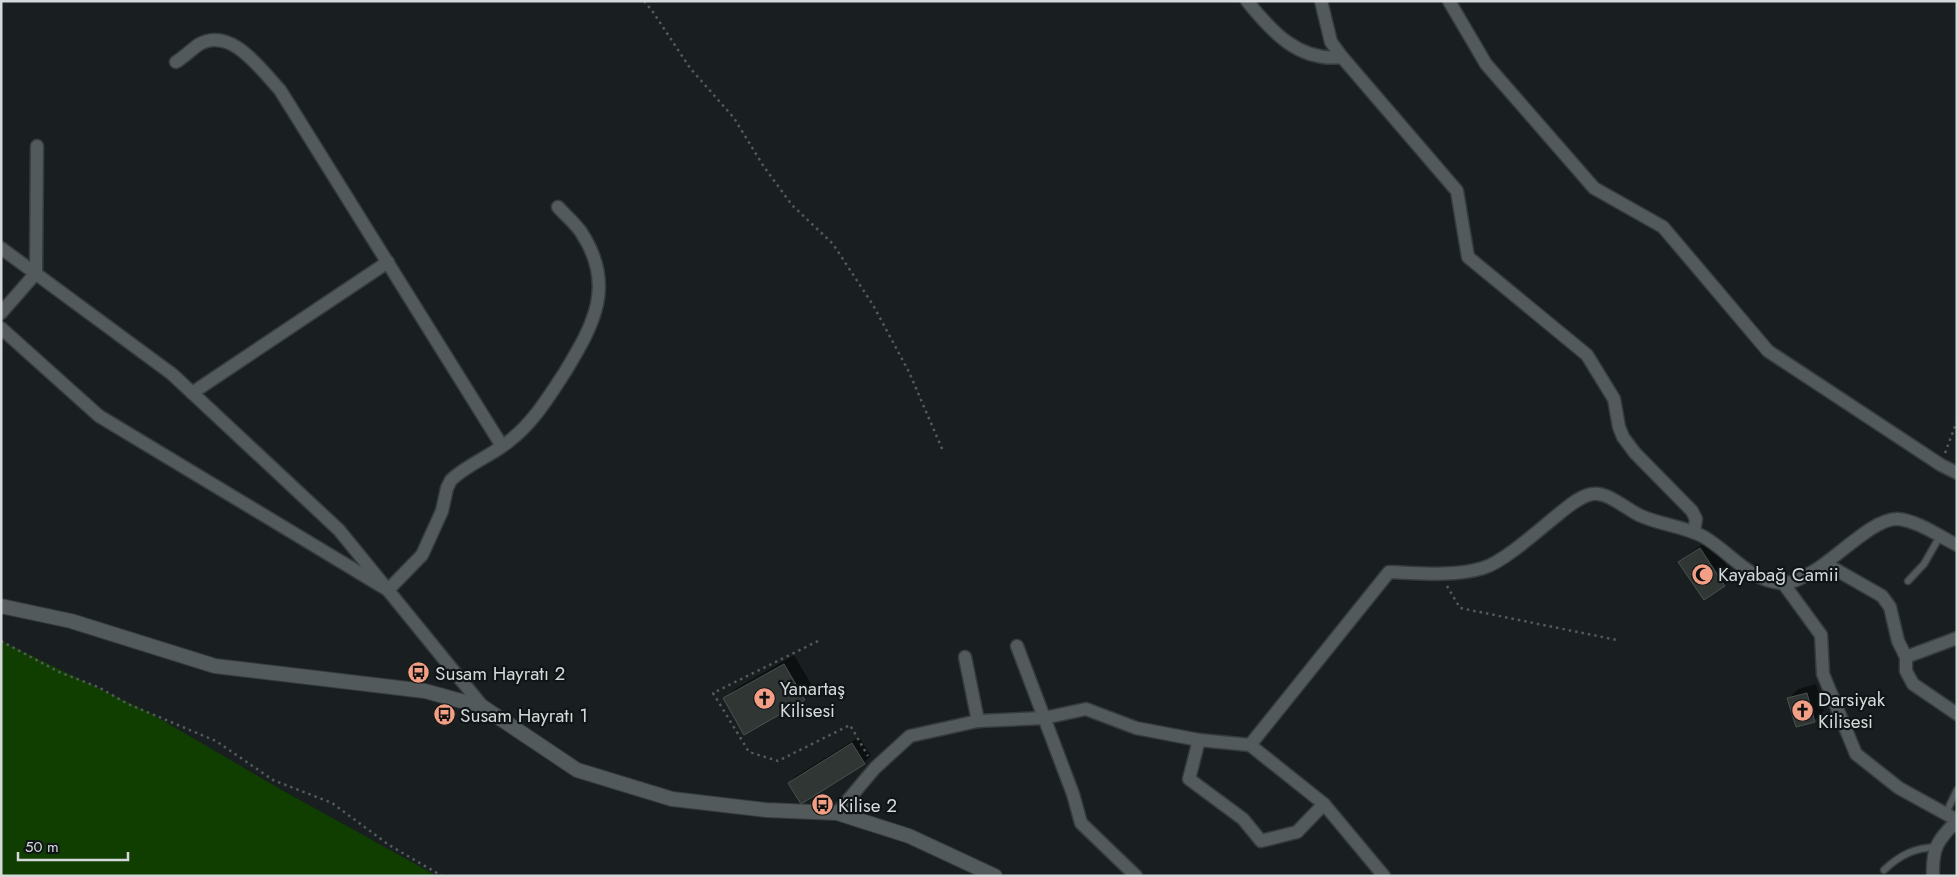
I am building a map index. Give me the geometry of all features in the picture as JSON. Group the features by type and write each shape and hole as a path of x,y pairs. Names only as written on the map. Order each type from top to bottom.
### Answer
{"street":[{"path":"1247,1 1288,42 1301,52 1317,58 1342,57"},
{"path":"1321,1 1331,42 1457,191 1468,257 1587,355 1609,388 1623,437 1635,453 1692,511 1696,519 1694,532"},
{"path":"1449,1 1486,64 1594,188 1663,227 1768,351 1941,465 1957,473"},
{"path":"176,62 199,45 209,41 220,40 241,49 280,90 502,446"},
{"path":"1,314 36,273 37,146"},
{"path":"388,590 422,555 442,511 447,488 452,480 502,446 539,413 584,341 596,316 600,289 595,261 581,231 558,207"},
{"path":"1,248 172,374 339,530 483,708"},
{"path":"192,393 388,262"},
{"path":"1,328 99,416 388,590"},
{"path":"1250,745 1389,572 1440,573 1484,568 1502,559 1571,504 1591,494 1603,496 1639,515 1694,532 1705,538 1744,568 1767,580 1783,583 1798,580 1826,564 1872,527 1883,521 1896,519 1906,521 1957,545"},
{"path":"1826,564 1882,596 1890,606 1898,641 1906,657 1906,671 1913,684 1957,714"},
{"path":"1783,583 1821,635 1823,674 1856,754 1899,788 1953,818 1933,854 1933,876"},
{"path":"1,606 71,621 215,666 425,691 483,708 577,770 662,796 766,810 837,813 909,836 995,876"},
{"path":"1906,657 1957,638"},
{"path":"1017,646 1073,794 1081,823 1136,876"},
{"path":"966,657 978,721"},
{"path":"837,813 875,768 910,736 978,721 1044,718 1086,709 1136,728 1199,740 1250,745 1324,804 1384,876"},
{"path":"1199,740 1189,779 1243,819 1261,841 1297,832 1324,804"}],"lane":[{"path":"1908,580 1924,564 1940,536"},
{"path":"1953,818 1957,790"},
{"path":"1884,870 1897,858 1912,850 1936,847"}],"path":[{"path":"644,1 654,12 690,68 734,118 764,167 792,205 833,244 873,305 909,372 943,451"},
{"path":"1941,465 1957,421"},
{"path":"1440,573 1460,608 1617,640"},
{"path":"1,641 59,672 98,687 128,704 216,741 273,780 332,803 389,845 442,876"},
{"path":"818,641 713,693 749,752 778,761 850,725 875,768"}],"green space":[{"path":"1,641 150,713 280,789 437,876 1,876"}],"building":[{"name":"Kayabağ Camii","path":"1700,548 1725,586 1704,600 1678,562"},
{"name":"Yanartaş Kilisesi","path":"784,664 805,700 744,735 723,698"},
{"path":"1807,693 1815,722 1796,727 1787,698"},
{"path":"852,743 865,764 801,804 788,783"}],"place":[{"name":"Kayabağ Camii","path":"1702,574"},
{"name":"Susam Hayratı 2","path":"419,673"},
{"name":"Yanartaş Kilisesi","path":"764,699"},
{"name":"Darsiyak Kilisesi","path":"1802,710"},
{"name":"Susam Hayratı 1","path":"444,715"},
{"name":"Kilise 2","path":"822,805"}]}
